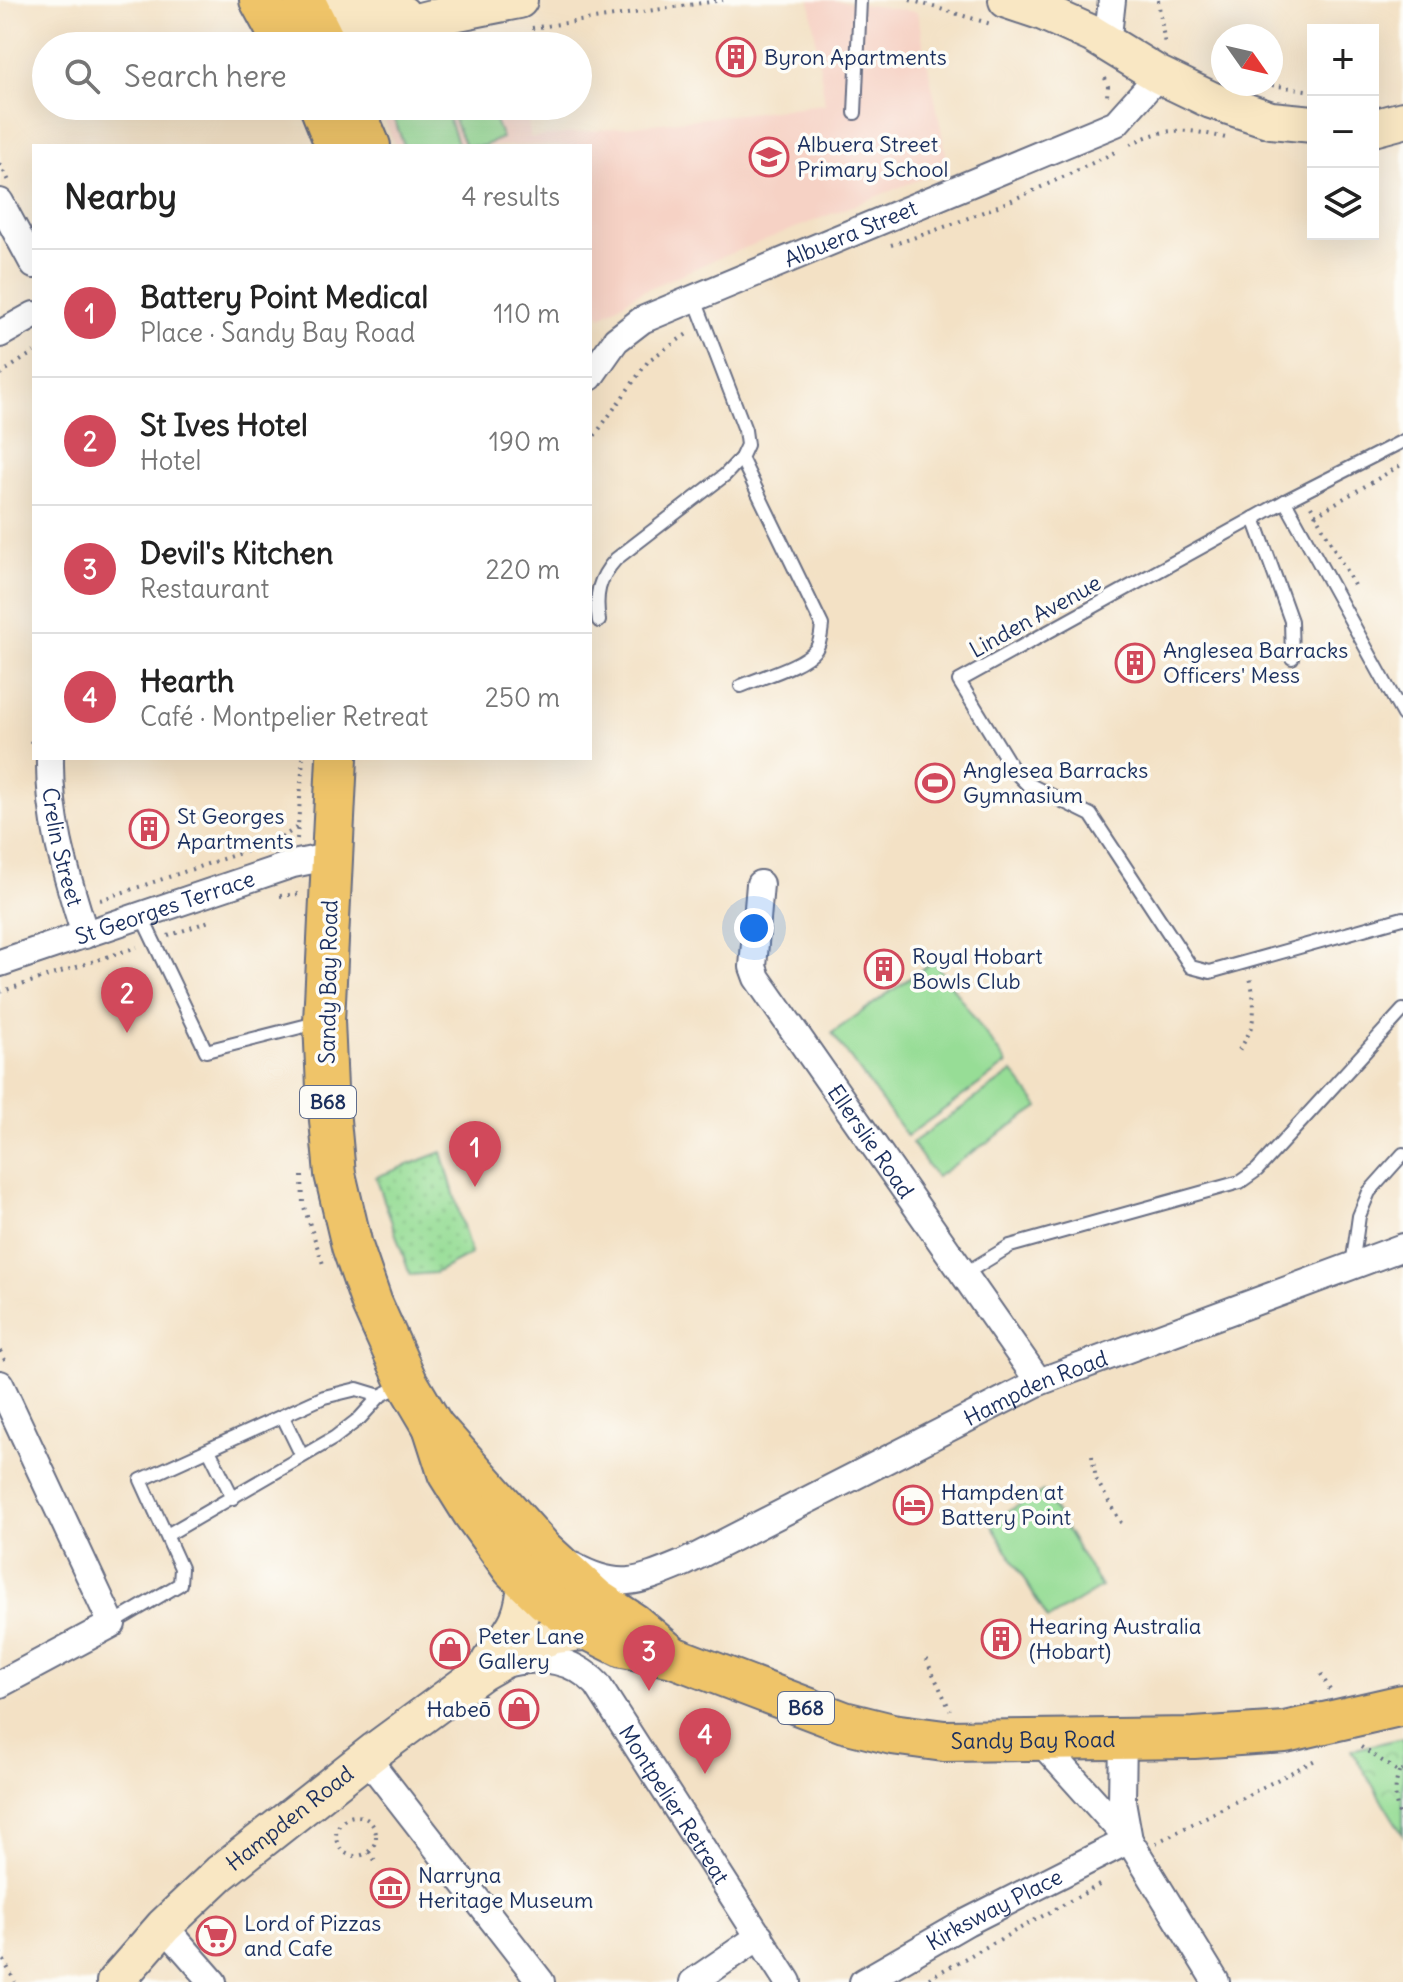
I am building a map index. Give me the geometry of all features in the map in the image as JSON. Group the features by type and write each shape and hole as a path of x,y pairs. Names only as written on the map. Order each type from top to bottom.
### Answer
{"main road":[{"path":"260,0 277,32"},
{"path":"304,0 319,32"},
{"name":"Sandy Bay Road","path":"336,760 315,843 327,1088 335,1174 352,1246 376,1314 394,1389 433,1426 505,1509 535,1566 545,1600 591,1631 623,1647 673,1657 844,1722 919,1738 964,1741 1194,1738 1285,1732 1342,1704 1403,1705"},
{"name":"Sandy Bay Road","path":"433,1426 448,1473 496,1547 596,1599 634,1624 673,1657"},
{"path":"496,1547 505,1509"}],"street":[{"path":"321,0 358,12 522,14"},
{"path":"1007,0 1043,12 1211,100 1271,120 1307,123"},
{"path":"1107,44 1112,0"},
{"path":"379,32 443,15"},
{"path":"414,32 443,15"},
{"name":"Albuera Street","path":"592,374 616,340 642,320 1116,123 1159,75"},
{"path":"1379,126 1403,120"},
{"path":"0,202 32,261"},
{"path":"0,334 32,316"},
{"name":"Crelin Street","path":"50,760 49,796 57,840 85,935"},
{"name":"St Georges Terrace","path":"0,963 141,915 315,843"},
{"name":"Ellerslie Road","path":"760,884 753,967 757,978 1039,1382"},
{"name":"Hampden Road","path":"486,1670 518,1624 535,1566 620,1582 642,1580 684,1563 1039,1382 1403,1247"},
{"path":"0,1384 112,1624 0,1684"},
{"name":"Hampden Road","path":"634,1624 633,1607 639,1596 684,1563"},
{"name":"Hampden Road","path":"115,1982 164,1926 220,1873 366,1757 486,1670 543,1638 591,1631"},
{"name":"Montpelier Retreat","path":"486,1670 545,1659 570,1664 591,1678 614,1709 788,1982"},
{"path":"1123,1737 1122,1801 1216,1982"},
{"path":"1039,1740 1142,1842"},
{"path":"366,1757 541,1982"},
{"name":"Kirksway Place","path":"863,1982 967,1922 1142,1842"},
{"path":"164,1926 213,1982"},
{"path":"693,1982 760,1936"}],"lane":[{"path":"855,113 860,0"},
{"path":"599,621 597,588 610,566 725,475 741,458 747,445 745,430 694,297"},
{"name":"Linden Avenue","path":"1403,441 1303,491 959,681 1014,771 1026,783 1091,815 1191,967 1210,972 1403,918"},
{"path":"741,458 822,625 821,638 803,660 741,686"},
{"path":"1285,501 1403,715"},
{"path":"1254,518 1291,621 1292,658"},
{"path":"141,915 206,1051 324,1021"},
{"path":"964,1274 1010,1246 1240,1182 1257,1170 1403,1010"},
{"path":"1352,1266 1359,1216 1369,1192 1403,1154"},
{"path":"112,1624 180,1584 181,1568 141,1480 324,1397 357,1389 394,1389"},
{"path":"167,1535 334,1438 394,1389"},
{"path":"283,1417 302,1456"},
{"path":"209,1450 233,1498"}],"path":[{"path":"522,14 723,0"},
{"path":"1158,0 1166,43 1159,75"},
{"path":"1283,87 1307,90"},
{"path":"1129,145 1156,132 1194,131 1233,140"},
{"path":"889,246 933,232 1037,190 1116,152"},
{"path":"592,439 649,360 704,322"},
{"path":"0,374 32,353"},
{"path":"1299,524 1403,464"},
{"path":"1303,491 1359,595"},
{"path":"77,909 276,841 315,843 303,760"},
{"path":"1239,1050 1251,1034 1253,1020 1254,1003 1249,972"},
{"path":"1092,1456 1096,1479 1124,1528"},
{"path":"926,1659 964,1741"},
{"path":"1321,1674 1342,1704 1361,1747 1402,1770 1395,1784 1398,1815 1403,1824"},
{"path":"1142,1842 1332,1752"},
{"path":"362,1816 373,1824 377,1837 369,1852 353,1856 342,1850 336,1832 343,1820 362,1816"},
{"path":"369,1852 376,1862"},
{"path":"922,1982 1113,1877"},
{"path":"0,1953 15,1982"}],"shaded area":[{"name":"Albuera Street Primary School","path":"810,0 833,0 917,12 949,168 709,262 636,294 601,317 592,301 592,144 394,144 385,120 528,120 531,138 825,104"}],"green space":[{"path":"395,120 449,120 457,144 403,144"},
{"path":"454,120 495,120 502,138 488,144 464,144"},
{"path":"934,961 1007,1064 907,1136 832,1033"},
{"path":"1013,1072 1039,1107 936,1177 912,1143"},
{"path":"442,1152 471,1254 435,1273 410,1275 376,1177"},
{"path":"1043,1491 1101,1587 1048,1619 990,1522"},
{"path":"1403,1738 1403,1835 1351,1750"}],"place":[{"name":"Byron Apartments","path":"736,57"},
{"name":"Albuera Street Primary School","path":"769,157"},
{"name":"Anglesea Barracks Officers' Mess","path":"1135,663"},
{"name":"Anglesea Barracks Gymnasium","path":"935,783"},
{"name":"St Georges Apartments","path":"149,829"},
{"name":"Royal Hobart Bowls Club","path":"884,969"},
{"name":"St Ives Hotel","path":"127,1033"},
{"name":"Battery Point Medical","path":"475,1187"},
{"name":"Hampden at Battery Point","path":"913,1505"},
{"name":"Hearing Australia (Hobart)","path":"1001,1639"},
{"name":"Peter Lane Gallery","path":"450,1649"},
{"name":"Devil's Kitchen","path":"649,1691"},
{"name":"Habeō","path":"519,1709"},
{"name":"Hearth","path":"705,1774"},
{"name":"Narryna Heritage Museum","path":"390,1888"},
{"name":"Lord of Pizzas and Cafe","path":"216,1936"}]}
